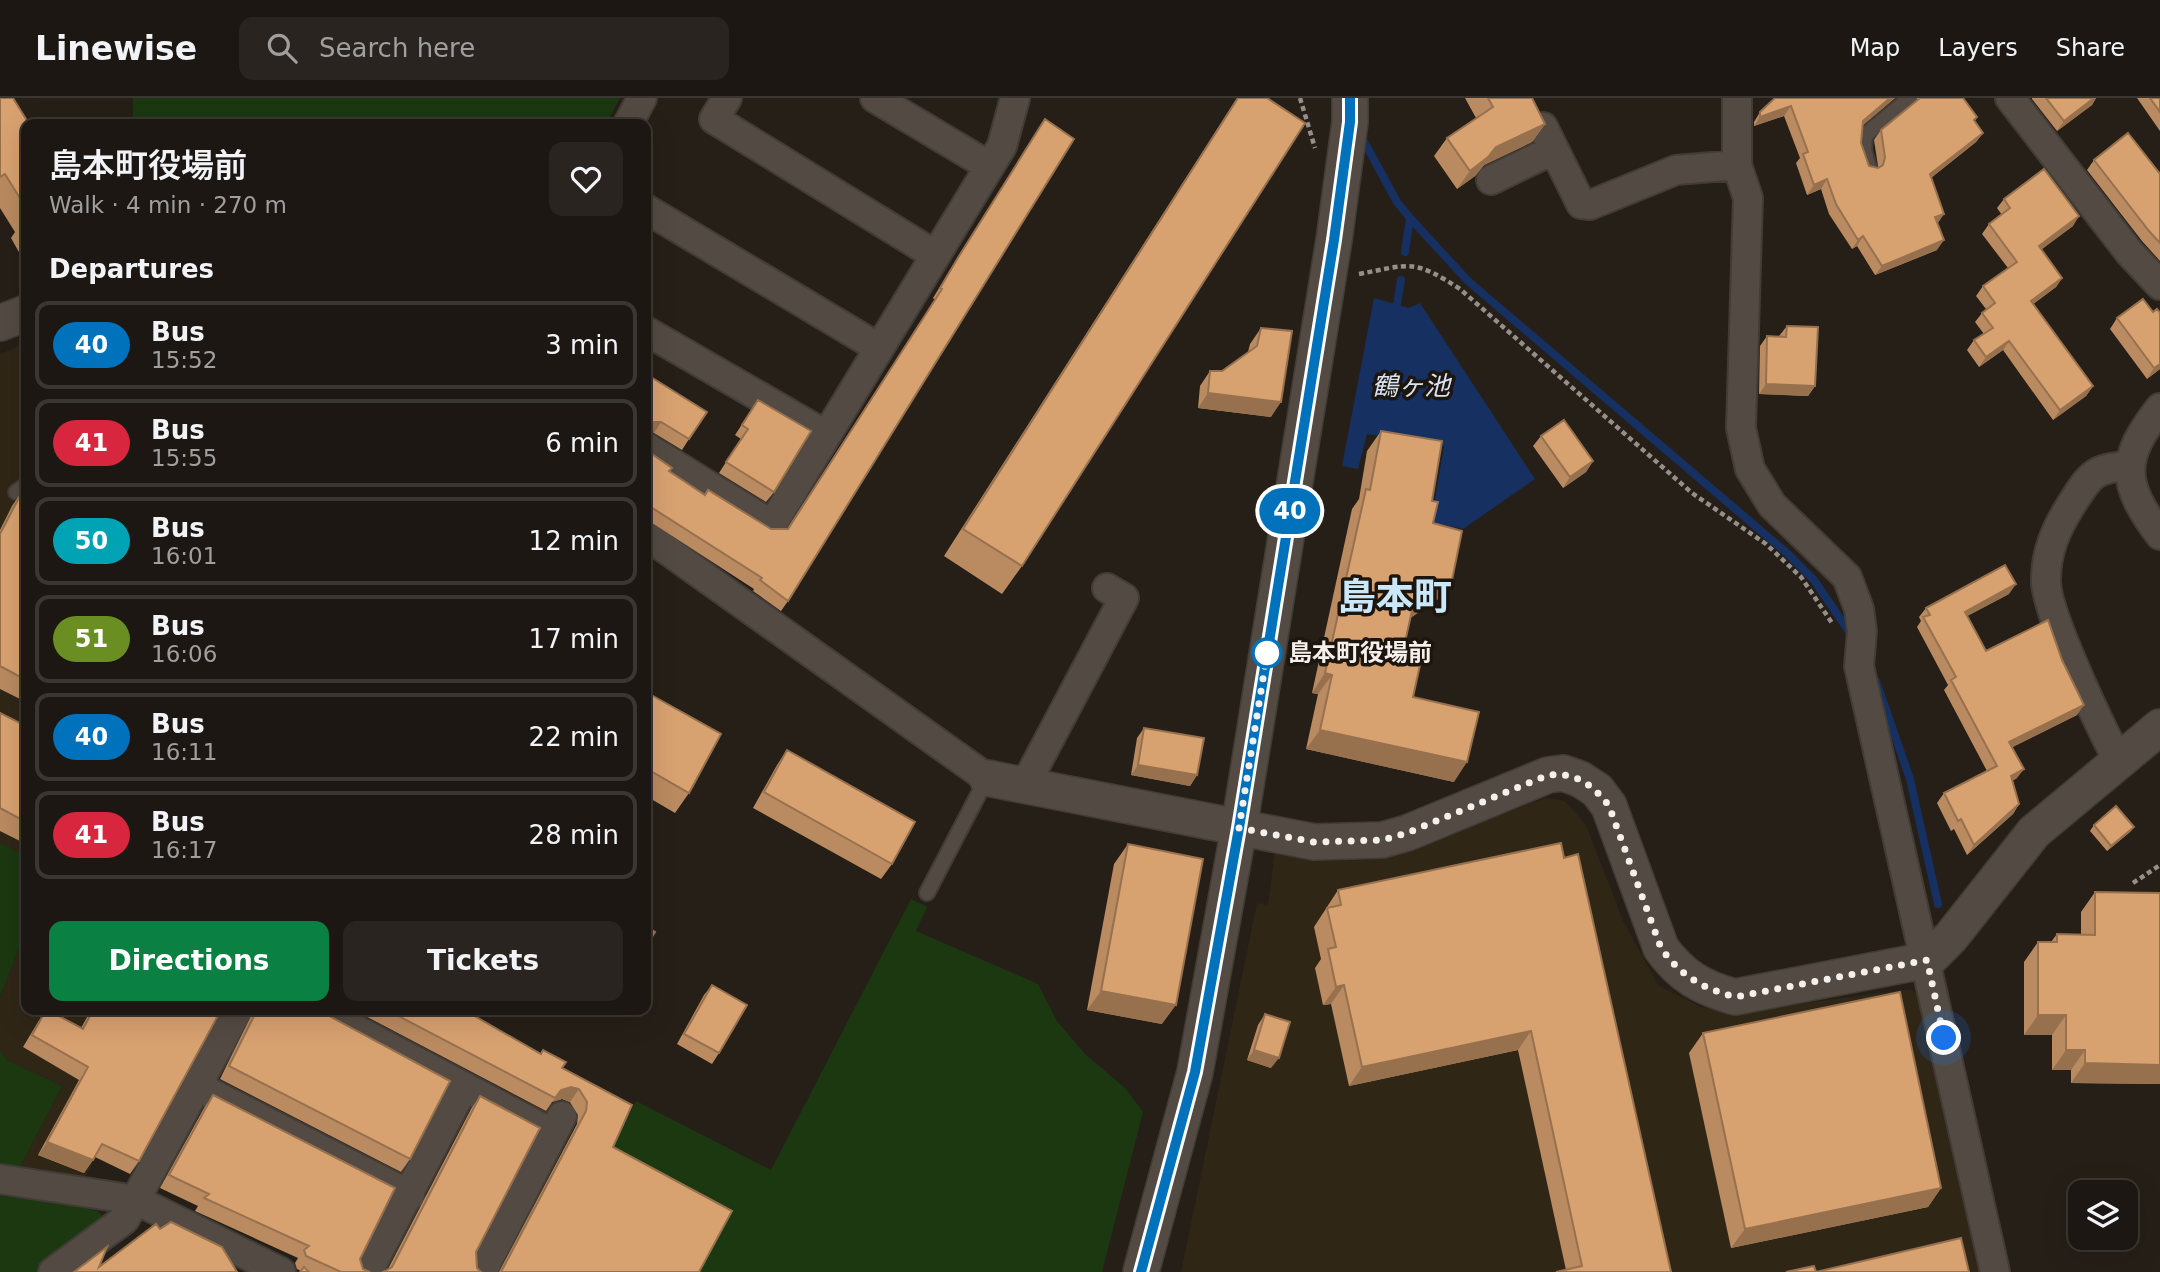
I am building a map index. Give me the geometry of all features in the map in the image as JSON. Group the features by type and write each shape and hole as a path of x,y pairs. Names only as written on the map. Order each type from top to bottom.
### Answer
{"street":[{"path":"631,119 642,98"},
{"path":"727,98 714,119 935,255"},
{"path":"651,450 772,525 1002,146 1015,98"},
{"path":"1141,1272 1195,1072 1239,828 1334,240 1350,122 1350,98"},
{"path":"1737,98 1737,165 1748,198 1741,428 1750,469 1772,505 1847,577 1859,609 1860,651 1995,1272"},
{"path":"2010,98 2129,252 2160,285"},
{"path":"886,101 989,166"},
{"path":"1491,180 1548,138 1581,204 1590,205 1676,170 1737,165"},
{"path":"651,212 879,348"},
{"path":"0,323 21,315"},
{"path":"651,334 826,435"},
{"path":"2160,408 2138,437 2129,467 2134,495 2160,535"},
{"path":"2118,760 2102,731 2054,615 2045,583 2048,550 2060,522 2090,476 2105,468 2129,467"},
{"path":"651,539 987,778 1314,842 1382,840 1407,833 1548,775 1563,773 1580,779 1597,790 1609,806 1661,948 1675,967 1704,989 1735,997 1927,960 1951,937 2034,832 2160,727"},
{"path":"1024,786 1125,598"},
{"path":"53,1272 125,1219 235,1015"},
{"path":"328,1015 463,1088 557,1125 482,1272"},
{"path":"197,1086 410,1195"},
{"path":"368,1272 463,1088"},
{"path":"0,1180 136,1200 267,1269"}],"lane":[{"path":"1869,168 1864,150 1865,135 1910,98"},
{"path":"927,893 987,778"}],"path":[{"path":"1354,275 1404,265 1427,267 1460,289 1692,493 1766,544 1801,577 1860,651"},
{"path":"2133,883 2160,865"}],"shaded area":[{"path":"21,345 21,854 0,843 0,354"},
{"path":"1546,798 1565,801 1586,825 1624,923 1658,985 1701,1007 1731,1013 1910,989 1921,996 1985,1272 1181,1272 1257,903 1268,905 1275,851 1395,853"},
{"path":"21,944 21,1015 172,1015 85,1177 20,1167 62,1086 7,1060 0,1050 0,997"}],"green space":[{"path":"133,98 620,98 609,119 133,119"},
{"path":"0,843 21,854 21,944 0,997"},
{"path":"911,899 927,907 916,931 1038,984 1057,1021 1085,1054 1126,1089 1143,1112 1102,1272 549,1272 636,1101 771,1170"},
{"path":"0,1050 7,1060 62,1086 20,1167 0,1168"},
{"path":"0,1196 56,1201 97,1211 102,1215 103,1223 41,1272 0,1272"}],"water":[{"name":"鶴ヶ池","path":"1374,298 1409,308 1420,303 1535,479 1463,529 1431,522 1444,446 1367,434 1358,469 1342,466"}],"building":[{"path":"0,98 13,98 26,119 21,119 21,200 5,174 0,177"},
{"path":"1238,98 1267,98 1305,123 1022,566 963,529"},
{"path":"1488,98 1532,98 1545,124 1496,147 1470,171 1447,138 1493,107"},
{"path":"1775,98 1890,98 1863,121 1861,143 1869,166 1878,168 1883,165 1885,157 1881,130 1920,98 1963,98 1977,117 1974,120 1983,133 1930,174 1944,214 1935,217 1944,240 1882,266 1863,236 1858,240 1836,204 1827,179 1814,185 1803,154 1808,152 1791,106 1760,117 1760,112"},
{"path":"2046,98 2094,98 2064,121"},
{"path":"2150,98 2160,98 2160,112"},
{"path":"1045,119 1074,139 788,601 760,580 762,578 651,507 651,453 672,468 669,471 705,495 708,490 771,529 788,529 942,289 940,288"},
{"path":"2128,133 2160,174 2160,243 2094,160"},
{"path":"2044,169 2079,216 2039,246 2062,278 2031,301 2093,386 2060,410 2009,341 1986,357 1974,340 1993,328 1982,313 1995,303 1983,286 2017,262 1989,224 2010,208 2004,199"},
{"path":"2143,299 2153,312 2157,309 2160,313 2160,364 2154,368 2117,318"},
{"path":"1787,326 1818,327 1815,386 1766,384 1767,336 1786,337"},
{"path":"1261,328 1292,331 1281,402 1208,393 1210,371 1222,371 1257,346"},
{"path":"651,377 707,412 689,439 661,422 651,422"},
{"path":"758,400 811,431 774,492 726,462 748,429 742,425"},
{"path":"1564,420 1593,461 1570,477 1541,436"},
{"path":"1381,431 1442,441 1432,501 1438,502 1433,523 1462,531 1452,580 1413,606 1401,660 1420,665 1413,697 1479,712 1467,762 1320,730 1332,675 1325,673 1366,489 1370,490"},
{"path":"21,494 21,677 0,666 0,534"},
{"path":"2005,565 2016,584 1965,612 1986,651 2048,620 2062,660 2084,705 2009,742 2024,769 2011,776 2019,804 1974,845 1944,793 1997,766 1951,680 1956,677 1923,617 1930,615 1926,608"},
{"path":"651,695 721,734 689,793 651,771"},
{"path":"0,713 21,724 21,819 0,808"},
{"path":"1144,728 1204,738 1197,775 1138,765"},
{"path":"787,750 915,822 892,864 764,792"},
{"path":"2116,806 2134,827 2111,846 2094,825"},
{"path":"1561,843 1564,858 1578,854 1671,1272 1556,1272 1582,1266 1531,1031 1362,1067 1344,985 1336,987 1328,949 1336,947 1327,908 1341,905 1338,890"},
{"path":"1128,844 1203,859 1176,1005 1101,991"},
{"path":"2095,892 2160,893 2160,1065 2085,1063 2085,1050 2066,1050 2066,1015 2038,1015 2038,942 2057,942 2057,934 2095,935"},
{"path":"712,985 747,1005 719,1053 684,1034"},
{"path":"1900,992 1941,1188 1745,1229 1703,1033"},
{"path":"1265,1014 1290,1022 1279,1058 1254,1050"},
{"path":"43,1015 57,1015 83,1029 90,1015 218,1015 139,1161 102,1144 93,1160 47,1142 88,1067 32,1035"},
{"path":"254,1015 328,1015 450,1081 410,1159 229,1066"},
{"path":"397,1015 473,1015 541,1054 543,1050 566,1062 562,1068 632,1105 613,1147 732,1211 699,1272 501,1272 586,1111 587,1102 579,1089 571,1087 561,1090 555,1098"},
{"path":"213,1095 395,1188 360,1259 363,1269 370,1272 341,1272 306,1256 304,1250 309,1246 204,1198 209,1194 169,1175"},
{"path":"480,1096 540,1128 476,1252 477,1268 481,1272 383,1272 392,1267"},
{"path":"171,1222 222,1247 237,1272 74,1272 107,1247 99,1267 156,1224 160,1229"},
{"path":"1961,1238 1969,1272 1816,1272"},
{"path":"1814,1266 1816,1272 1786,1272"}],"waterway":[{"path":"1360,134 1397,202 1410,218 1405,252"},
{"path":"1410,218 1468,281 1787,553 1814,580 1852,636"},
{"path":"1397,304 1401,280"},
{"path":"1876,681 1910,779 1938,904"}],"bus line":[{"name":"40","path":"1141,1272 1195,1072 1239,828 1334,240 1350,122 1350,98"}],"place":[{"name":"島本町役場前","path":"1267,653"}],"district":[{"name":"島本町","path":"1395,597"}],"route":[{"path":"1267,653 1269,641 1239,828 1314,842 1382,840 1407,833 1531,781 1563,773 1580,779 1597,790 1609,806 1661,948 1675,967 1704,989 1735,997 1927,960 1944,1038"}]}
